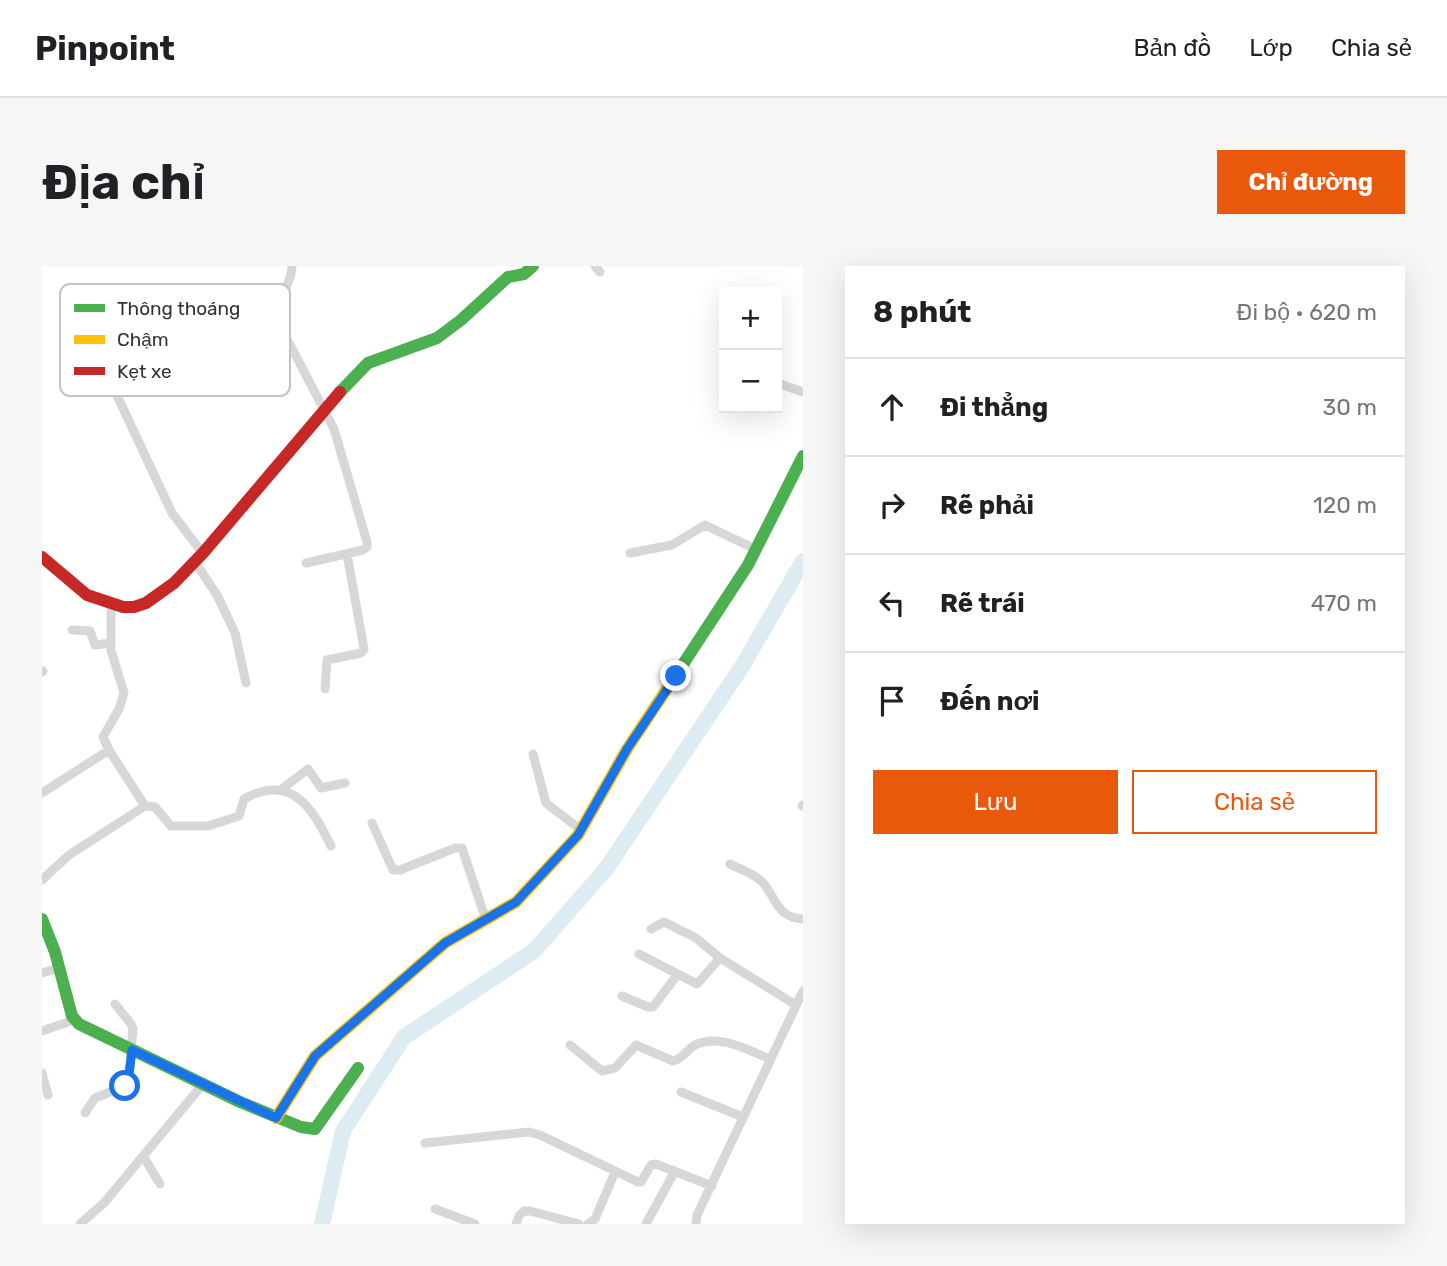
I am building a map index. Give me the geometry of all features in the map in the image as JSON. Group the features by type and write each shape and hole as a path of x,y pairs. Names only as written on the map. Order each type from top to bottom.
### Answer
{"street":[{"path":"288,284 292,266"},
{"path":"42,557 87,595 111,604 134,607 146,603 174,583 200,555 325,408 368,363 437,338 508,277 524,274 533,266"},
{"path":"290,342 337,436 367,542 367,547 363,550 306,563"},
{"path":"782,385 803,392"},
{"path":"117,396 167,505 200,555 235,632 246,682"},
{"path":"276,1118 315,1056 445,943 516,902 581,830 627,749 748,565 803,456"},
{"path":"630,553 672,545 705,525 755,549"},
{"path":"325,689 327,660 361,653 364,649 347,554"},
{"path":"111,604 113,659 124,693 119,709 103,737 145,806"},
{"path":"72,630 90,631 95,645 111,643"},
{"path":"43,790 109,750"},
{"path":"533,754 545,803 581,830"},
{"path":"282,789 308,769 321,788 345,783"},
{"path":"42,880 69,855 145,806 155,807 171,826 208,826 239,816 242,801 254,793 282,789 290,792 310,809 331,846"},
{"path":"372,823 393,870 400,870 455,848 462,848 486,920"},
{"path":"730,864 765,884 780,910 803,919"},
{"path":"42,919 51,939 75,1020 203,1084 309,1131 316,1129 358,1068"},
{"path":"651,929 664,922 696,938 720,958 800,999 743,1117 696,1224"},
{"path":"639,954 697,984 720,958"},
{"path":"42,973 59,968"},
{"path":"622,996 653,1007 677,975"},
{"path":"85,1113 95,1098 128,1083 132,1050 131,1024 115,1004"},
{"path":"42,1031 75,1020"},
{"path":"570,1045 602,1071 615,1068 636,1045 673,1061 699,1043 718,1041 770,1059"},
{"path":"42,1073 48,1095"},
{"path":"80,1224 104,1203 203,1084"},
{"path":"681,1093 743,1117"},
{"path":"425,1143 529,1132 638,1182 643,1180 651,1165 656,1164 712,1186"},
{"path":"143,1156 160,1184"},
{"path":"646,1224 675,1171"},
{"path":"588,1224 595,1219 615,1172"},
{"path":"435,1209 475,1224"},
{"path":"516,1224 524,1211 579,1224"}],"waterway":[{"path":"322,1224 343,1131 404,1037 534,951 606,869 743,665 803,561"}],"traffic: fast":[{"path":"340,392 368,363 437,338 508,277 524,274 533,266"},
{"path":"672,681 748,565 803,456"},
{"path":"42,919 55,952 72,1016 79,1024 240,1102 301,1127 315,1129 358,1068"}],"traffic: slow":[{"path":"276,1118 315,1056 445,943 516,902 578,835 627,749 672,681"}],"traffic: jam":[{"path":"42,557 87,595 123,607 146,603 174,583 203,553 340,392"}],"route":[{"path":"125,1086 128,1083 132,1050 276,1118 315,1056 445,943 516,902 578,835 627,749 676,676"}]}
